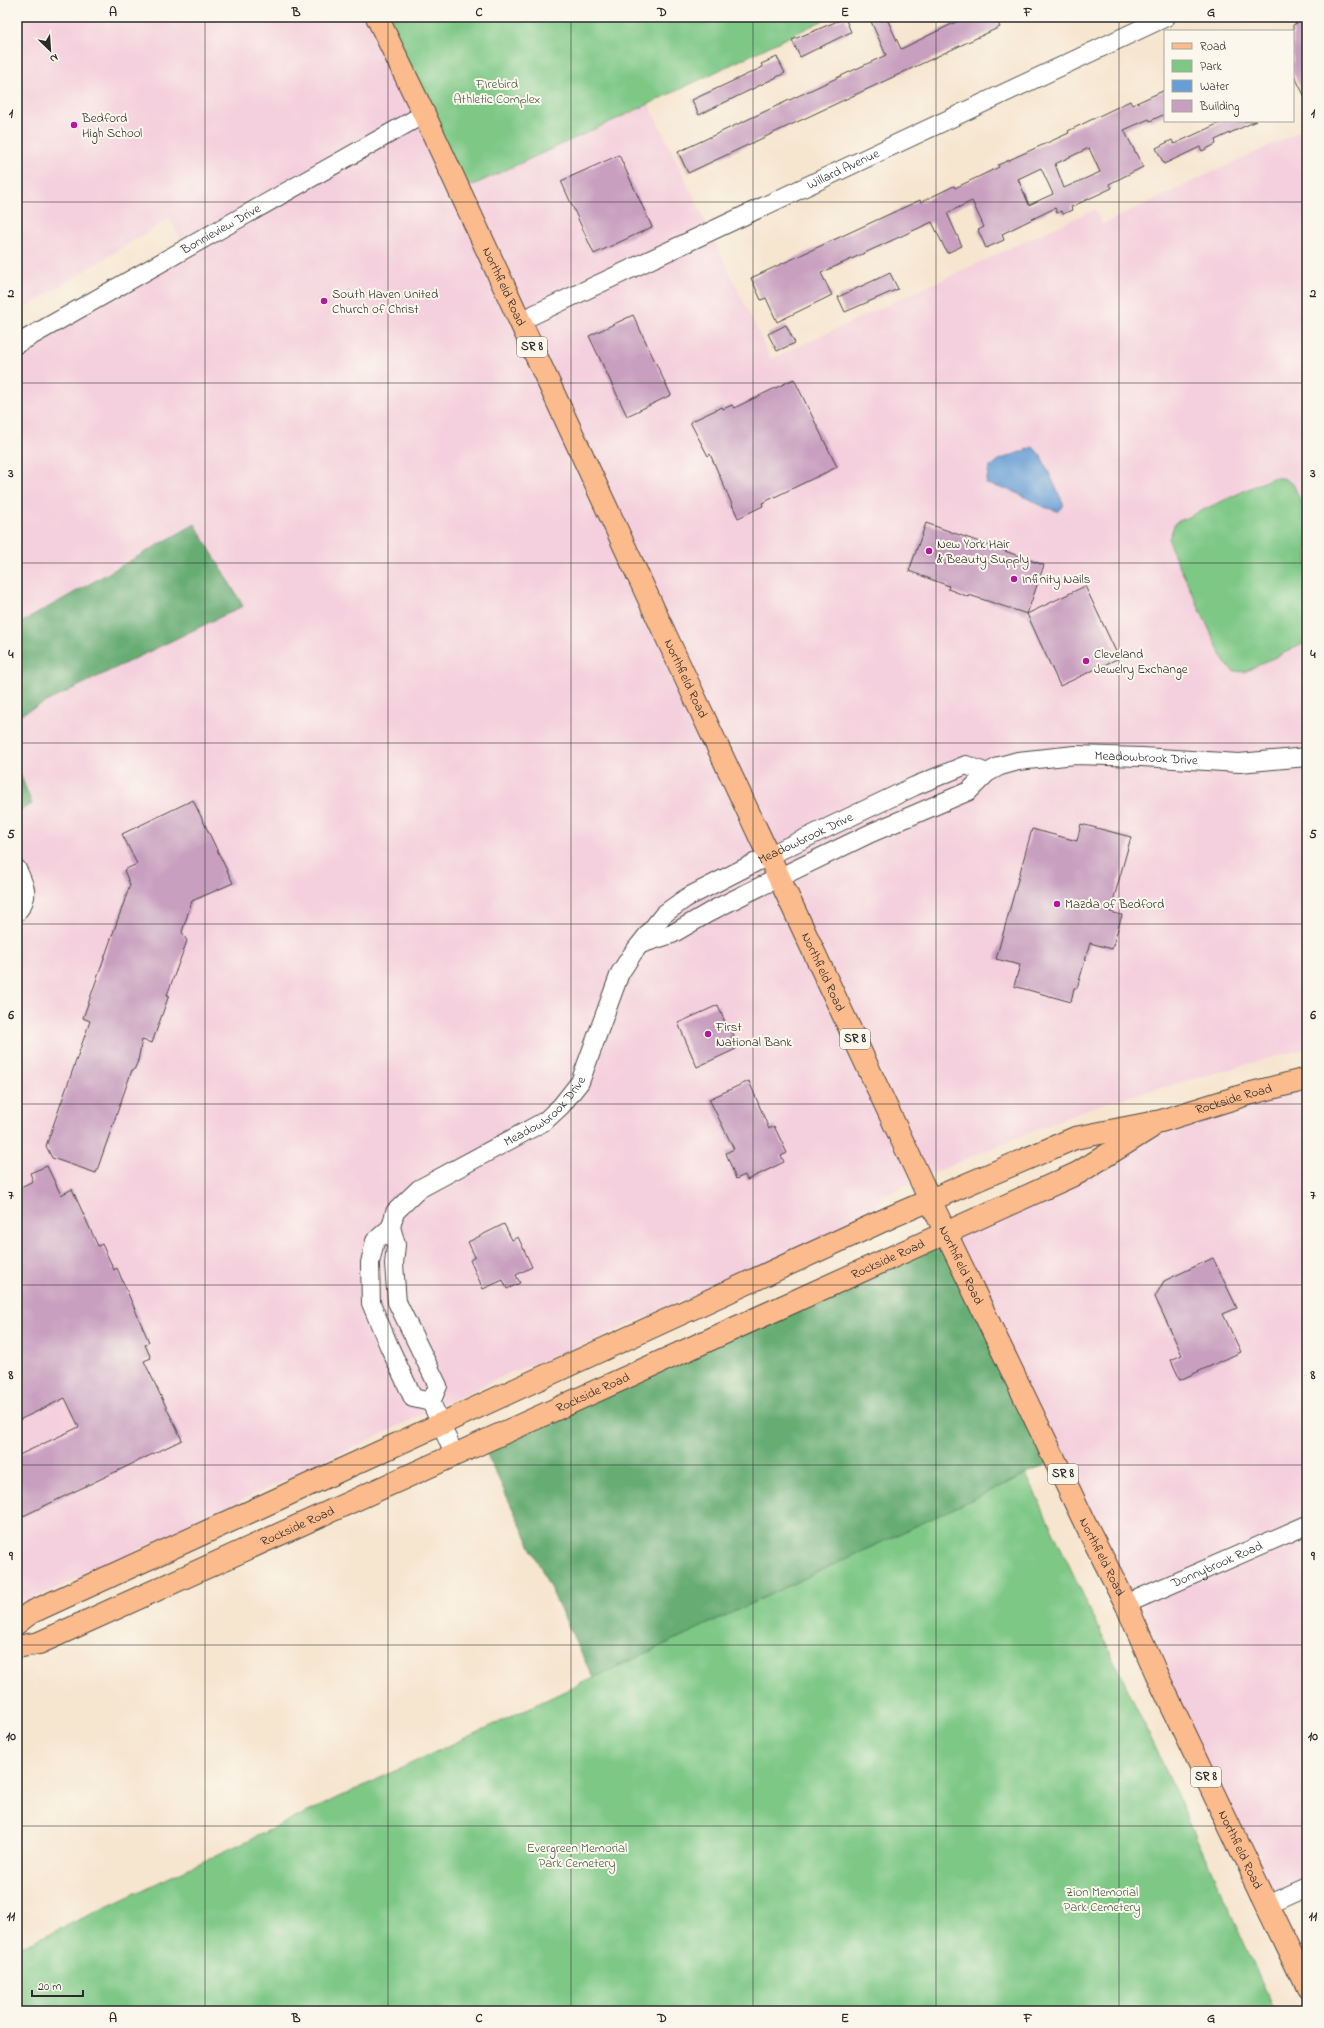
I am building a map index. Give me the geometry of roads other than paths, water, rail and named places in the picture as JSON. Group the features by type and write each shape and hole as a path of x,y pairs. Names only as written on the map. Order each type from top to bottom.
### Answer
{"main road":[{"name":"Northfield Road","path":"377,17 424,114 768,856 945,1232 1085,1523 1126,1604 1156,1673 1307,1989"},
{"name":"Rockside Road","path":"17,1623 30,1613 893,1216 1075,1138 1161,1121 1248,1094 1307,1079"},
{"name":"Rockside Road","path":"17,1647 39,1643 1078,1173 1161,1121"}],"street":[{"name":"Willard Avenue","path":"520,321 1166,17"},
{"name":"Bonnieview Drive","path":"17,344 424,114"},
{"name":"Meadowbrook Drive","path":"641,944 672,934 716,908 872,833 969,791 987,773 1000,766 1018,761 1075,756 1142,757 1239,763 1307,757"},
{"name":"Meadowbrook Drive","path":"431,1402 413,1398 371,1303 370,1263 375,1241 391,1227 395,1212 419,1189 545,1120 561,1106 580,1082 620,973 664,914 686,898 768,856 914,786 966,765 987,773"},
{"path":"17,869 27,890 24,902 17,912"},
{"path":"391,1227 396,1246 394,1264 397,1302 438,1386 431,1402 455,1456"},
{"name":"Donnybrook Road","path":"1126,1604 1307,1525"},
{"path":"1267,1905 1307,1887"}],"water":[{"path":"1033,447 1041,456 1064,505 1058,511 1044,507 1013,491 986,484 989,468 999,460"}],"place":[{"name":"Bedford High School","path":"74,125"},
{"name":"South Haven United Church of Christ","path":"324,301"},
{"name":"New York Hair & Beauty Supply","path":"929,551"},
{"name":"Infinity Nails","path":"1014,579"},
{"name":"Cleveland Jewelry Exchange","path":"1086,661"},
{"name":"Mazda of Bedford","path":"1057,904"},
{"name":"First National Bank","path":"708,1034"}],"park label":[{"name":"FIrebird Athletic Complex","path":"497,92"},
{"name":"Evergreen Memorial Park Cemetery","path":"577,1856"},
{"name":"Zion Memorial Park Cemetery","path":"1102,1900"}]}
